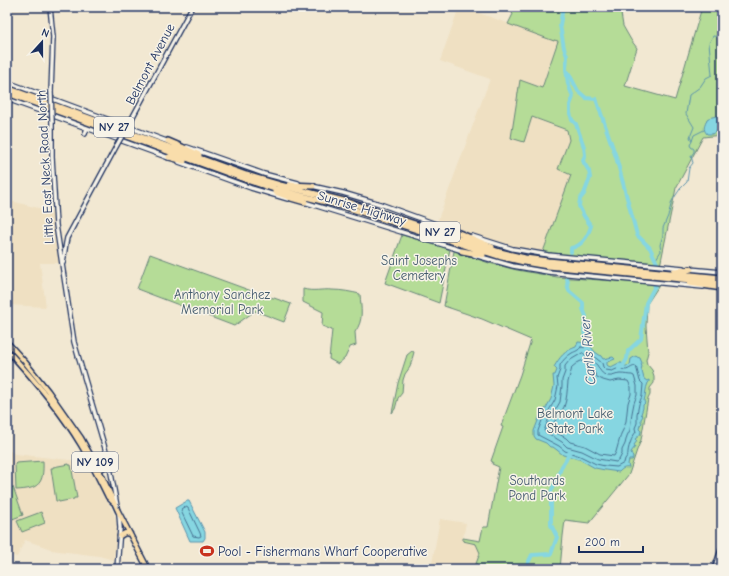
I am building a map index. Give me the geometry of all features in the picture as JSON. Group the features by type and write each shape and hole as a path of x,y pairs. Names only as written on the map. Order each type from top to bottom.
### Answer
{"highway":[{"name":"Sunrise Highway","path":"7,88 222,166 260,182"},
{"name":"Sunrise Highway","path":"7,93 212,168 354,206 483,247 509,257 548,266 722,283"},
{"path":"168,141 222,166"},
{"path":"169,157 212,168"},
{"path":"260,182 313,186"},
{"path":"260,182 291,198 305,202"},
{"path":"454,231 509,257"},
{"path":"462,251 509,257"},
{"name":"Sunrise Highway","path":"509,257 722,278"},
{"path":"639,270 676,271 690,269"},
{"path":"663,277 722,289"}],"main road":[{"name":"Little East Neck Road North","path":"50,7 53,37 51,92 52,157 56,223 60,257 63,264 64,281 74,344 110,464 120,524 117,569"},
{"name":"Belmont Avenue","path":"63,264 66,240 192,7"},
{"name":"Sunrise Highway","path":"7,82 268,176 343,193 380,204 454,231 502,246 542,255 690,269"},
{"name":"Sunrise Highway","path":"7,98 251,188 280,197 305,202 501,263 542,271 722,289"},
{"path":"85,134 87,128"},
{"path":"690,269 722,272"},
{"name":"NY 109","path":"7,342 30,368 70,421 99,470 111,494 115,506"},
{"path":"7,347 30,368"},
{"name":"NY 109","path":"7,350 39,385 62,416 87,455 108,497 118,511 148,569"},
{"path":"99,470 110,464"},
{"path":"120,536 124,533 130,534"},
{"path":"714,569 722,547"}],"shaded area":[{"path":"459,7 558,41 542,88 521,80 532,117 586,138 543,252 511,249 437,222 490,79 440,61"},
{"path":"7,200 54,212 59,263 40,263 46,307 7,305"},
{"path":"7,449 15,454 87,462 116,519 117,530 114,560 99,556 51,550 25,540 17,557 13,556 7,540"},
{"path":"440,519 466,523 463,538 480,541 483,527 507,531 499,569 431,569"}],"green space":[{"path":"506,7 620,7 623,26 637,48 625,86 675,100 702,7 722,7 722,135 703,137 676,188 660,266 543,252 571,175 558,169 569,140 567,130 532,117 524,142 511,138 520,80 542,88 558,41 554,41 508,24 513,14"},
{"name":"Saint Josephs Cemetery","path":"402,235 450,249 439,303 385,283"},
{"name":"Southards Pond Park","path":"454,251 489,263 517,270 557,277 660,284 647,304 646,326 648,352 646,360 647,364 652,370 654,383 650,388 641,440 629,474 589,523 565,520 560,569 474,569 480,553 476,544 463,541 463,538 480,541 483,527 488,527 499,467 492,464 493,462 491,461 503,427 501,426 531,340 482,319 444,306"},
{"name":"Anthony Sanchez Memorial Park","path":"150,254 291,304 284,322 255,311 234,326 137,289"},
{"path":"303,289 339,290 360,294 361,319 355,332 356,345 350,347 345,358 338,364 329,359 332,330 322,326 323,312 303,302"},
{"path":"412,351 414,352 410,367 403,380 402,393 398,398 395,409 392,413 398,383 407,355"},
{"path":"43,461 41,480 38,484 30,488 16,490 15,464"},
{"path":"69,464 71,465 77,498 59,502 56,501 51,468"},
{"path":"13,487 23,515 7,521 7,489"},
{"path":"41,512 45,523 22,532 17,521"}],"water":[{"path":"722,115 722,129 712,134 707,134 704,128 707,119"},
{"path":"578,342 588,343 603,359 613,357 615,359 607,362 607,365 611,367 619,363 622,363 623,366 627,366 630,365 631,359 636,356 640,358 642,363 641,370 644,379 647,381 649,380 644,401 645,403 641,414 643,416 639,429 641,431 640,435 635,439 637,441 631,452 633,458 632,460 629,460 629,468 623,468 619,472 595,468 579,459 563,455 553,447 550,447 546,443 536,439 534,436 534,431 541,413 545,410 551,399 554,386 553,375 555,375 557,370 554,367 558,360 568,350 576,347"},
{"path":"189,501 205,532 205,538 203,541 190,541 175,508"}],"waterway":[{"name":"Carlls River","path":"563,7 560,25 567,56 566,69 568,84 573,97 570,105 570,113 572,120 576,124 584,147 585,155 583,160 589,171 590,178 584,194 580,199 579,206 591,226 584,240 575,247 571,248 571,252"},
{"path":"656,259 661,251 660,245 663,235 663,228 672,201 687,182 689,168 693,163 691,156 694,149 690,145 692,141 690,137 694,127 686,114 689,95 700,87 706,78 712,75 709,43 713,36 722,37"},
{"name":"Carlls River","path":"568,72 578,91 586,98 596,99 616,157 637,235 650,248 657,263"},
{"path":"692,141 694,135 704,130"},
{"name":"Carlls River","path":"567,279 569,291 583,303 583,309 586,316 584,331 587,349"},
{"path":"619,369 623,366 627,359 628,351 641,339 646,303 655,286"},
{"name":"Carlls River","path":"525,569 532,555 551,554 557,537 551,525 551,492 569,453"}],"place":[{"name":"Pool - Fishermans Wharf Cooperative","path":"207,551"}],"park label":[{"name":"Belmont Lake State Park","path":"575,420"}]}
